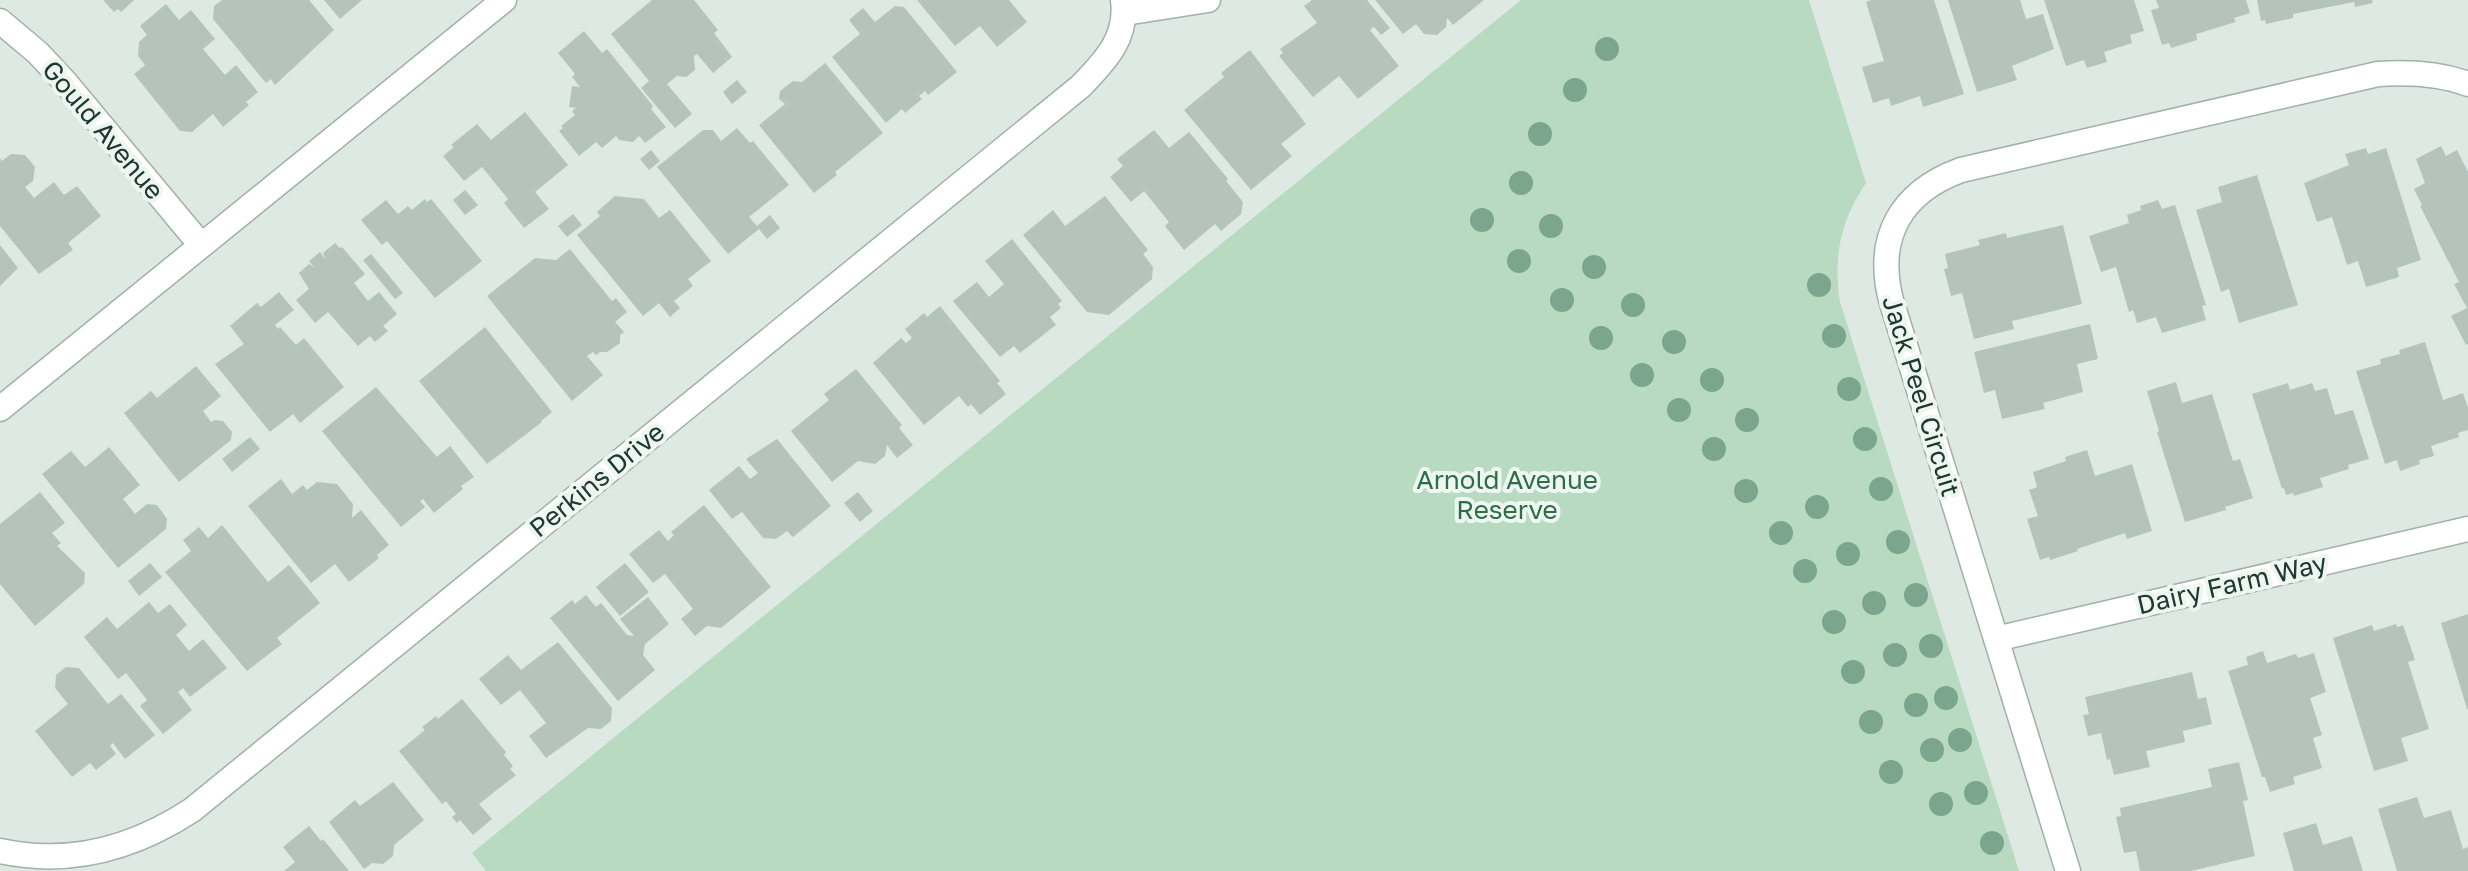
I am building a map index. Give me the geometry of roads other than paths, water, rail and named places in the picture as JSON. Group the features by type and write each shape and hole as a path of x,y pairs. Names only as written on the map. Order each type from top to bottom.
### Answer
{"street":[{"path":"0,409 504,0"},
{"path":"1124,6 1208,0"},
{"name":"Perkins Drive","path":"0,851 54,857 114,848 142,838 192,810 1081,86 1115,46 1123,30 1124,6"},
{"name":"Gould Avenue","path":"0,21 38,53 65,82 201,245"},
{"name":"Jack Peel Circuit","path":"2068,871 1886,283 1887,247 1892,229 1904,209 1929,184 1961,170 2350,79 2406,73 2468,84"},
{"name":"Dairy Farm Way","path":"1996,639 2468,529"}],"park label":[{"name":"Arnold Avenue Reserve","path":"1507,495"}]}
